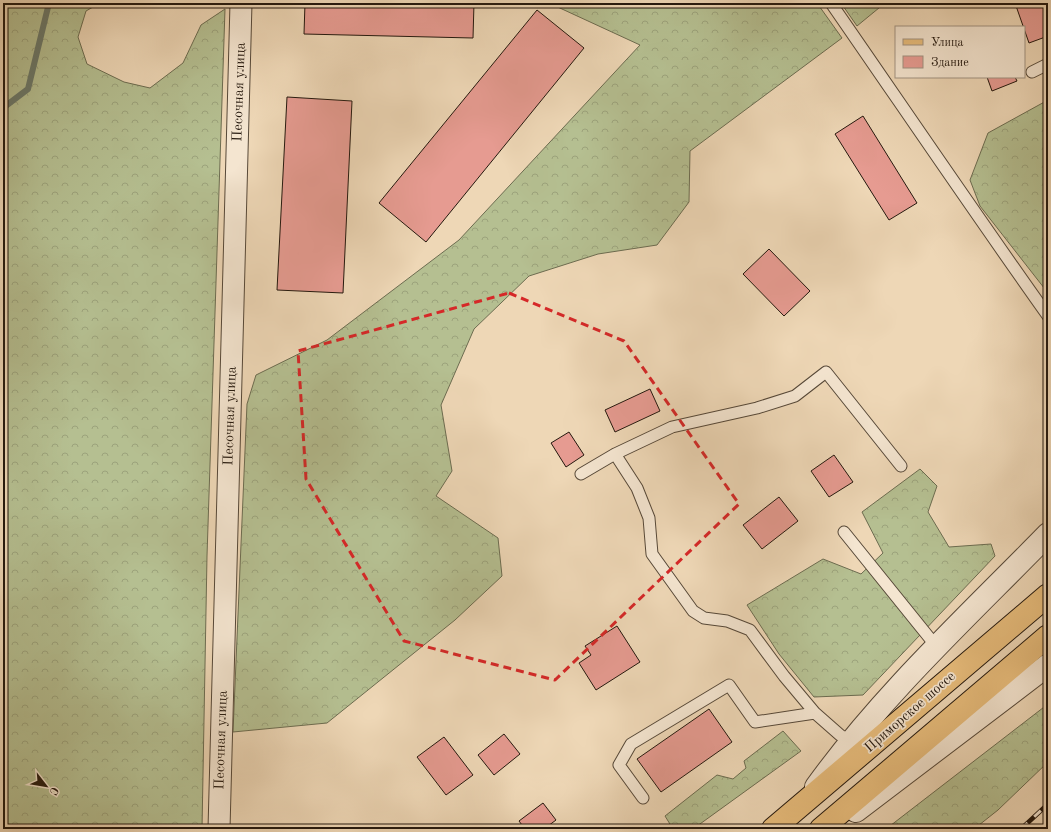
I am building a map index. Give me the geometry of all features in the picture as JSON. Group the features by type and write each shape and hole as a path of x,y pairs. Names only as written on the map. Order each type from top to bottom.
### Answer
{"main road":[{"name":"Приморское шоссе","path":"772,829 1048,595"},
{"path":"822,829 1048,636"}],"street":[{"name":"Песочная улица","path":"219,829 241,3"},
{"path":"804,803 833,763 936,646 1048,534"},
{"path":"833,829 1048,665"}],"lane":[{"path":"831,3 919,129 997,245 1048,316"},
{"path":"1032,72 1048,64"},
{"path":"581,474 614,454 672,427 757,408 795,396 826,372 901,466"},
{"path":"614,454 637,488 646,510 649,518 652,554 693,611 704,618 727,621 750,630 784,676 815,714 840,735 851,742"},
{"path":"844,532 936,646"},
{"path":"643,798 619,765 631,744 729,685 755,722 815,714"}],"highlighted area":[{"path":"509,293 624,341 739,504 555,680 404,641 306,479 298,351"}],"green space":[{"path":"3,3 100,3 86,11 78,37 87,64 124,82 150,88 183,63 201,25 225,9 207,556 202,829 3,829"},
{"path":"549,3 817,3 842,38 690,151 689,202 657,245 598,254 529,276 474,329 441,405 452,471 436,496 498,538 502,576 455,620 327,723 233,732 247,404 256,375 327,340 459,240 640,45"},
{"path":"841,3 885,3 857,26"},
{"path":"1048,100 1048,293 980,206 970,180 988,133"},
{"path":"920,469 937,486 928,512 949,547 991,544 995,556 863,695 814,697 779,654 747,605 823,559 861,574 883,553 862,512"},
{"path":"1048,704 1048,762 998,810 974,829 886,829"},
{"path":"783,731 801,751 693,829 673,829 665,816 717,775 733,779 746,768 744,761"}],"building":[{"path":"305,3 474,3 473,38 304,34"},
{"path":"1015,3 1048,3 1048,36 1029,43 1025,32 1025,26 1023,26"},
{"path":"537,10 584,48 426,242 379,203"},
{"path":"987,78 1016,78 1017,81 992,91"},
{"path":"287,97 352,101 343,293 277,290"},
{"path":"863,116 917,203 889,220 835,134"},
{"path":"769,249 810,291 784,316 743,274"},
{"path":"650,389 660,411 615,432 605,410"},
{"path":"569,432 584,455 566,467 551,443"},
{"path":"834,455 853,482 829,497 811,471"},
{"path":"779,497 798,521 762,549 743,525"},
{"path":"617,626 640,662 596,690 579,663 591,655 585,646"},
{"path":"709,709 732,742 661,792 637,759"},
{"path":"504,734 520,754 494,775 478,755"},
{"path":"444,737 473,775 446,795 417,757"},
{"path":"543,803 556,820 544,829 525,829 519,821"}],"waterway":[{"path":"3,108 28,89 49,3"}],"railway":[{"path":"1021,829 1048,804"}]}
